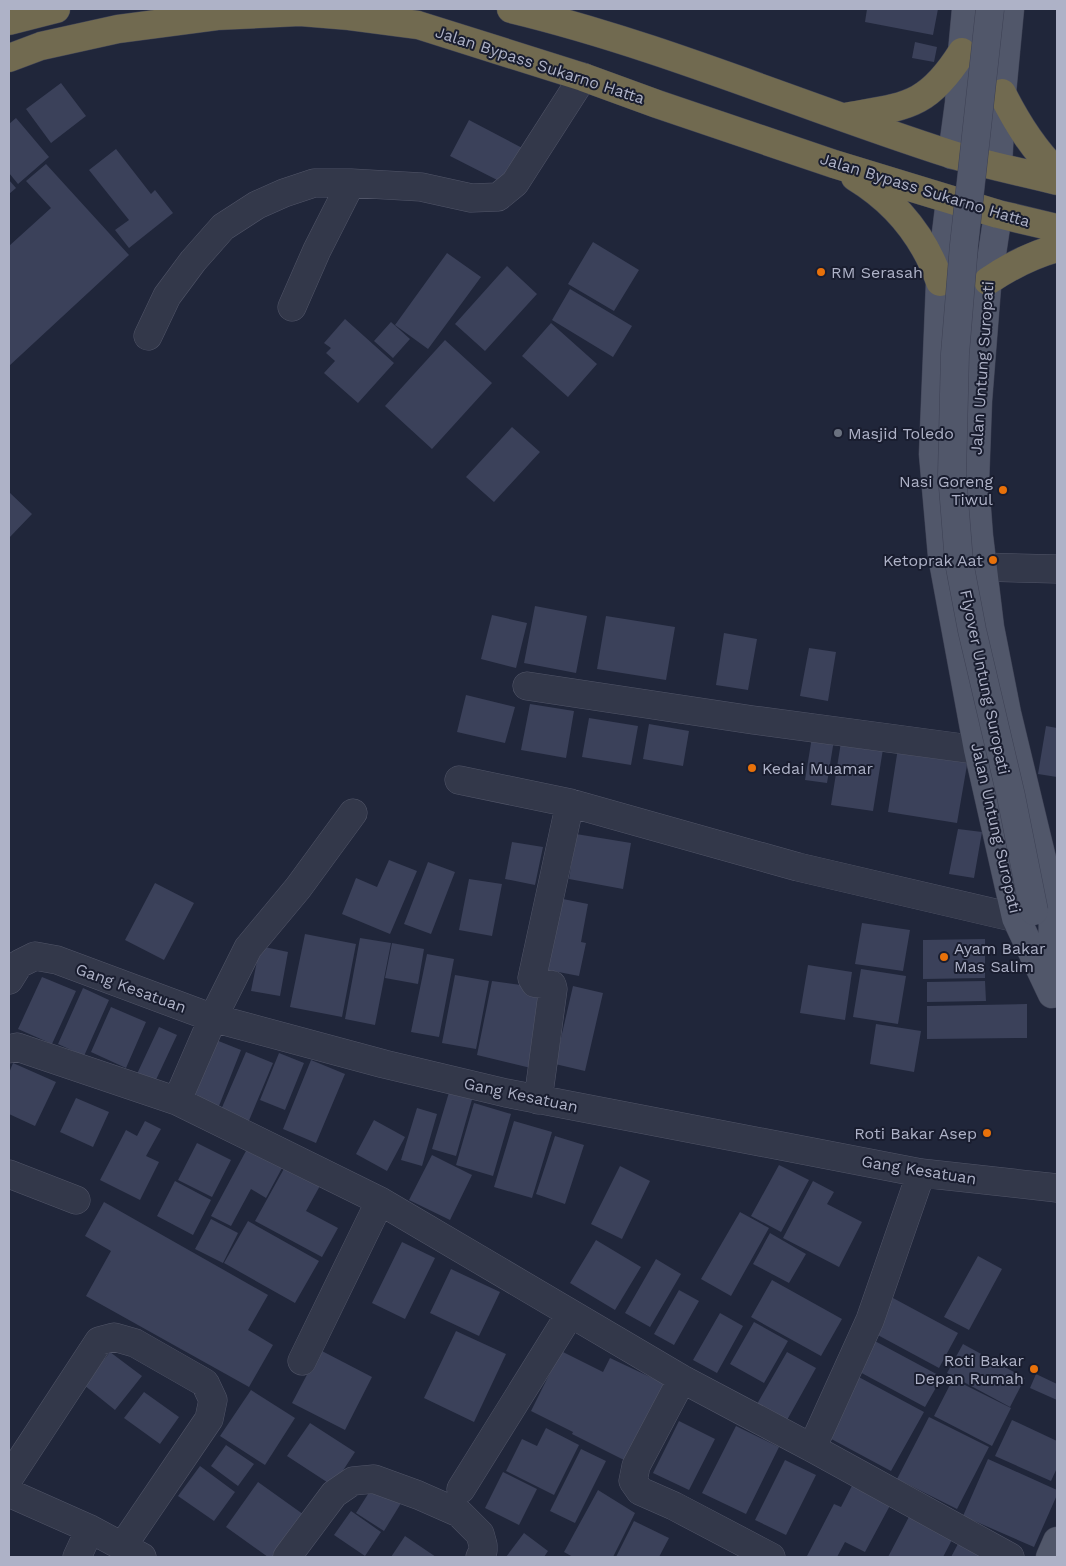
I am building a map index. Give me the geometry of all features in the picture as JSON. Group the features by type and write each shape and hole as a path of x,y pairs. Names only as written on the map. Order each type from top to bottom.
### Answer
{"highway":[{"path":"19,15 56,9"},
{"path":"528,11 689,61 952,155 1057,181"},
{"name":"Jalan Bypass Sukarno Hatta","path":"9,58 41,46 118,29 216,16 300,12 418,25 583,77 834,164 998,214 1057,228"},
{"path":"844,117 899,106 920,99 932,91 944,79 962,52"},
{"path":"1001,100 1046,162 1057,172"},
{"path":"834,164 877,193 904,218 925,246 940,285"},
{"path":"987,284 1008,268 1028,258 1057,248"}],"main road":[{"path":"952,155 960,103 966,9"},
{"name":"Flyover Untung Suropati","path":"990,9 955,354 952,474 959,562 972,630 1010,796 1040,909 1055,1005"},
{"path":"998,166 1001,100 1010,9"},
{"path":"960,103 961,110 969,120 982,123 994,118 1001,100"},
{"name":"Jalan Untung Suropati","path":"950,200 940,285 933,454 942,556 978,750 1040,909"},
{"name":"Jalan Untung Suropati","path":"998,214 987,284 978,401 975,483 982,567 990,627 1007,713 1040,909"},
{"path":"940,285 950,274 958,270 967,269 976,273 987,284"},
{"path":"1050,1557 1057,1541"}],"street":[{"path":"148,336 167,296 193,261 223,227 257,205 284,192 314,184 352,183 421,187 471,198 498,197 515,183 583,77"},
{"path":"292,307 317,250 352,183"},
{"path":"982,567 1057,569"},
{"path":"527,686 752,720 978,750"},
{"path":"459,780 570,803 798,868 1040,909"},
{"path":"538,1100 554,989 552,985 535,983 532,978 570,803"},
{"path":"176,1101 213,1018 248,948 298,888 353,812"},
{"name":"Gang Kesatuan","path":"9,980 19,964 35,956 57,960 213,1018 384,1064 538,1100 921,1173 1057,1188"},
{"path":"9,1049 17,1047 176,1101 380,1201 682,1379 1010,1557"},
{"path":"812,1448 870,1320 921,1173"},
{"path":"9,1174 76,1200"},
{"path":"302,1361 380,1201"},
{"path":"461,1489 570,1314"},
{"path":"9,1478 98,1341 114,1337 135,1343 205,1383 213,1400 209,1419 132,1552 90,1529 9,1493"},
{"path":"682,1379 636,1466 633,1481 640,1491 674,1506 771,1557"},
{"path":"287,1557 334,1494 353,1481 374,1479 459,1513 480,1534 483,1550 480,1557"},
{"path":"77,1557 90,1529"}],"building":[{"path":"867,9 938,9 933,35 865,22"},
{"path":"915,42 937,47 934,62 912,58"},
{"path":"61,83 86,116 51,143 26,109"},
{"path":"16,118 49,157 18,184 9,173 9,124"},
{"path":"469,120 526,150 507,185 450,156"},
{"path":"116,149 151,194 155,190 173,213 129,248 115,230 129,220 89,170"},
{"path":"46,164 129,255 9,366 9,246 51,208 26,181"},
{"path":"9,180 16,188 9,194"},
{"path":"593,242 639,270 614,311 568,284"},
{"path":"447,253 481,277 428,349 395,325"},
{"path":"507,266 537,294 485,351 455,324"},
{"path":"570,289 632,326 613,357 552,320"},
{"path":"345,319 394,363 358,403 324,373 335,361 326,353 331,348 324,343"},
{"path":"391,322 410,339 393,358 374,341"},
{"path":"551,323 597,364 568,397 522,356"},
{"path":"445,340 492,383 432,449 385,406"},
{"path":"512,427 540,452 494,502 466,477"},
{"path":"9,492 32,514 9,538"},
{"path":"535,606 587,616 576,673 524,663"},
{"path":"492,615 527,623 516,668 481,659"},
{"path":"606,616 675,627 666,680 597,669"},
{"path":"724,633 757,639 748,690 716,685"},
{"path":"809,648 836,652 828,701 800,696"},
{"path":"466,695 515,707 505,743 457,732"},
{"path":"530,704 574,711 566,758 521,750"},
{"path":"589,718 638,726 631,765 582,757"},
{"path":"649,724 689,731 683,766 643,759"},
{"path":"1046,726 1057,728 1057,777 1038,774"},
{"path":"812,737 834,740 827,783 805,780"},
{"path":"841,742 883,749 873,811 831,805"},
{"path":"898,748 968,759 957,823 888,812"},
{"path":"958,829 982,832 974,878 949,874"},
{"path":"576,834 631,843 623,889 569,879"},
{"path":"512,842 543,847 535,885 505,879"},
{"path":"389,860 417,871 390,934 342,914 356,878 377,887"},
{"path":"428,862 455,872 431,934 404,924"},
{"path":"469,879 502,884 492,936 459,930"},
{"path":"155,883 194,903 164,960 125,940"},
{"path":"558,898 588,904 581,942 586,943 579,976 543,969"},
{"path":"862,923 910,930 903,971 855,964"},
{"path":"305,934 356,944 342,1017 290,1007"},
{"path":"360,938 391,943 375,1025 345,1019"},
{"path":"985,939 985,978 923,979 923,940"},
{"path":"392,943 424,949 418,984 385,978"},
{"path":"260,946 288,952 280,996 251,991"},
{"path":"427,954 454,959 439,1037 411,1032"},
{"path":"808,965 852,972 845,1020 800,1013"},
{"path":"861,969 906,976 898,1024 853,1017"},
{"path":"455,975 489,981 476,1049 442,1043"},
{"path":"42,977 76,991 52,1044 18,1029"},
{"path":"492,981 551,989 535,1069 477,1055"},
{"path":"985,981 986,1001 927,1002 927,982"},
{"path":"573,986 603,993 585,1071 555,1064"},
{"path":"83,988 109,1000 84,1056 58,1044"},
{"path":"1027,1004 1027,1038 927,1039 927,1006"},
{"path":"111,1007 146,1022 126,1068 91,1052"},
{"path":"876,1024 921,1031 914,1072 870,1064"},
{"path":"159,1027 177,1035 154,1084 136,1076"},
{"path":"216,1040 241,1050 217,1111 192,1101"},
{"path":"246,1052 273,1063 248,1123 220,1112"},
{"path":"279,1053 304,1063 285,1110 260,1100"},
{"path":"311,1060 345,1074 316,1143 283,1129"},
{"path":"13,1063 56,1082 35,1126 9,1114 9,1073"},
{"path":"450,1089 473,1096 456,1156 432,1149"},
{"path":"76,1098 109,1112 93,1147 60,1132"},
{"path":"474,1103 511,1114 493,1176 456,1165"},
{"path":"417,1108 437,1114 422,1166 401,1160"},
{"path":"374,1120 405,1137 387,1171 356,1154"},
{"path":"145,1121 161,1129 146,1156 159,1162 140,1200 100,1180 126,1130 137,1136"},
{"path":"514,1121 552,1132 532,1198 494,1187"},
{"path":"555,1136 584,1145 565,1204 536,1194"},
{"path":"197,1143 231,1160 212,1197 178,1180"},
{"path":"247,1149 282,1168 266,1198 251,1189 231,1226 211,1216"},
{"path":"432,1155 472,1175 450,1220 409,1200"},
{"path":"286,1165 321,1184 306,1211 338,1228 322,1257 255,1221"},
{"path":"779,1165 809,1180 781,1232 751,1216"},
{"path":"620,1166 650,1181 622,1239 591,1224"},
{"path":"175,1181 211,1200 193,1235 157,1216"},
{"path":"813,1181 834,1192 827,1204 862,1222 839,1267 783,1238"},
{"path":"104,1202 268,1295 248,1330 273,1345 249,1387 86,1296 111,1251 85,1236"},
{"path":"740,1212 769,1228 731,1296 701,1279"},
{"path":"211,1219 238,1233 223,1263 195,1249"},
{"path":"248,1221 319,1261 295,1303 224,1263"},
{"path":"770,1233 806,1254 789,1283 753,1264"},
{"path":"596,1240 641,1267 615,1310 570,1283"},
{"path":"402,1242 435,1258 405,1319 372,1303"},
{"path":"978,1256 1002,1269 969,1330 944,1317"},
{"path":"656,1259 681,1274 650,1327 625,1313"},
{"path":"451,1269 500,1292 479,1336 430,1313"},
{"path":"772,1280 842,1319 821,1356 751,1317"},
{"path":"679,1290 699,1301 674,1345 654,1334"},
{"path":"893,1298 958,1333 939,1368 874,1333"},
{"path":"720,1313 743,1326 717,1373 693,1360"},
{"path":"754,1322 788,1341 764,1383 730,1364"},
{"path":"456,1331 506,1354 474,1422 424,1398"},
{"path":"873,1340 942,1377 925,1407 856,1370"},
{"path":"963,1344 1025,1378 1010,1407 947,1373"},
{"path":"320,1350 372,1377 345,1430 292,1403"},
{"path":"561,1351 603,1372 610,1358 665,1384 626,1461 531,1411"},
{"path":"110,1352 142,1376 115,1410 84,1385"},
{"path":"787,1352 816,1368 787,1420 757,1404"},
{"path":"1036,1374 1057,1384 1057,1400 1030,1388"},
{"path":"855,1375 924,1412 891,1471 822,1434"},
{"path":"953,1379 1011,1408 992,1446 934,1416"},
{"path":"251,1390 295,1418 265,1465 220,1436"},
{"path":"144,1392 179,1417 160,1444 124,1418"},
{"path":"929,1417 989,1447 957,1509 897,1479"},
{"path":"1012,1420 1057,1441 1057,1468 1051,1481 995,1456"},
{"path":"679,1421 715,1439 689,1490 653,1473"},
{"path":"310,1423 355,1452 333,1486 287,1456"},
{"path":"736,1426 779,1447 746,1514 702,1493"},
{"path":"546,1428 579,1445 554,1495 506,1471 522,1439 537,1446"},
{"path":"226,1445 254,1464 238,1486 211,1466"},
{"path":"581,1449 606,1461 575,1523 550,1511"},
{"path":"988,1459 1057,1490 1057,1495 1034,1547 963,1516"},
{"path":"785,1460 816,1475 786,1535 755,1520"},
{"path":"200,1466 235,1492 214,1521 178,1496"},
{"path":"503,1472 537,1489 519,1525 485,1508"},
{"path":"856,1478 894,1498 865,1552 845,1542 837,1557 807,1556 834,1504 841,1507"},
{"path":"258,1482 307,1517 277,1557 268,1557 226,1527"},
{"path":"375,1483 403,1500 384,1531 356,1513"},
{"path":"598,1490 635,1513 613,1557 573,1557 564,1552"},
{"path":"351,1511 381,1532 365,1556 334,1535"},
{"path":"912,1511 955,1534 943,1557 888,1557"},
{"path":"634,1521 669,1538 659,1557 616,1557"},
{"path":"524,1533 548,1551 544,1557 506,1557"},
{"path":"405,1536 436,1557 391,1557"},
{"path":"959,1542 989,1557 951,1557"}],"place":[{"name":"RM Serasah","path":"821,272"},
{"name":"Masjid Toledo","path":"838,433"},
{"name":"Nasi Goreng Tiwul","path":"1003,490"},
{"name":"Ketoprak Aat","path":"993,560"},
{"name":"Kedai Muamar","path":"752,768"},
{"name":"Ayam Bakar Mas Salim","path":"944,957"},
{"name":"Roti Bakar Asep","path":"987,1133"},
{"name":"Roti Bakar Depan Rumah","path":"1034,1369"}]}
